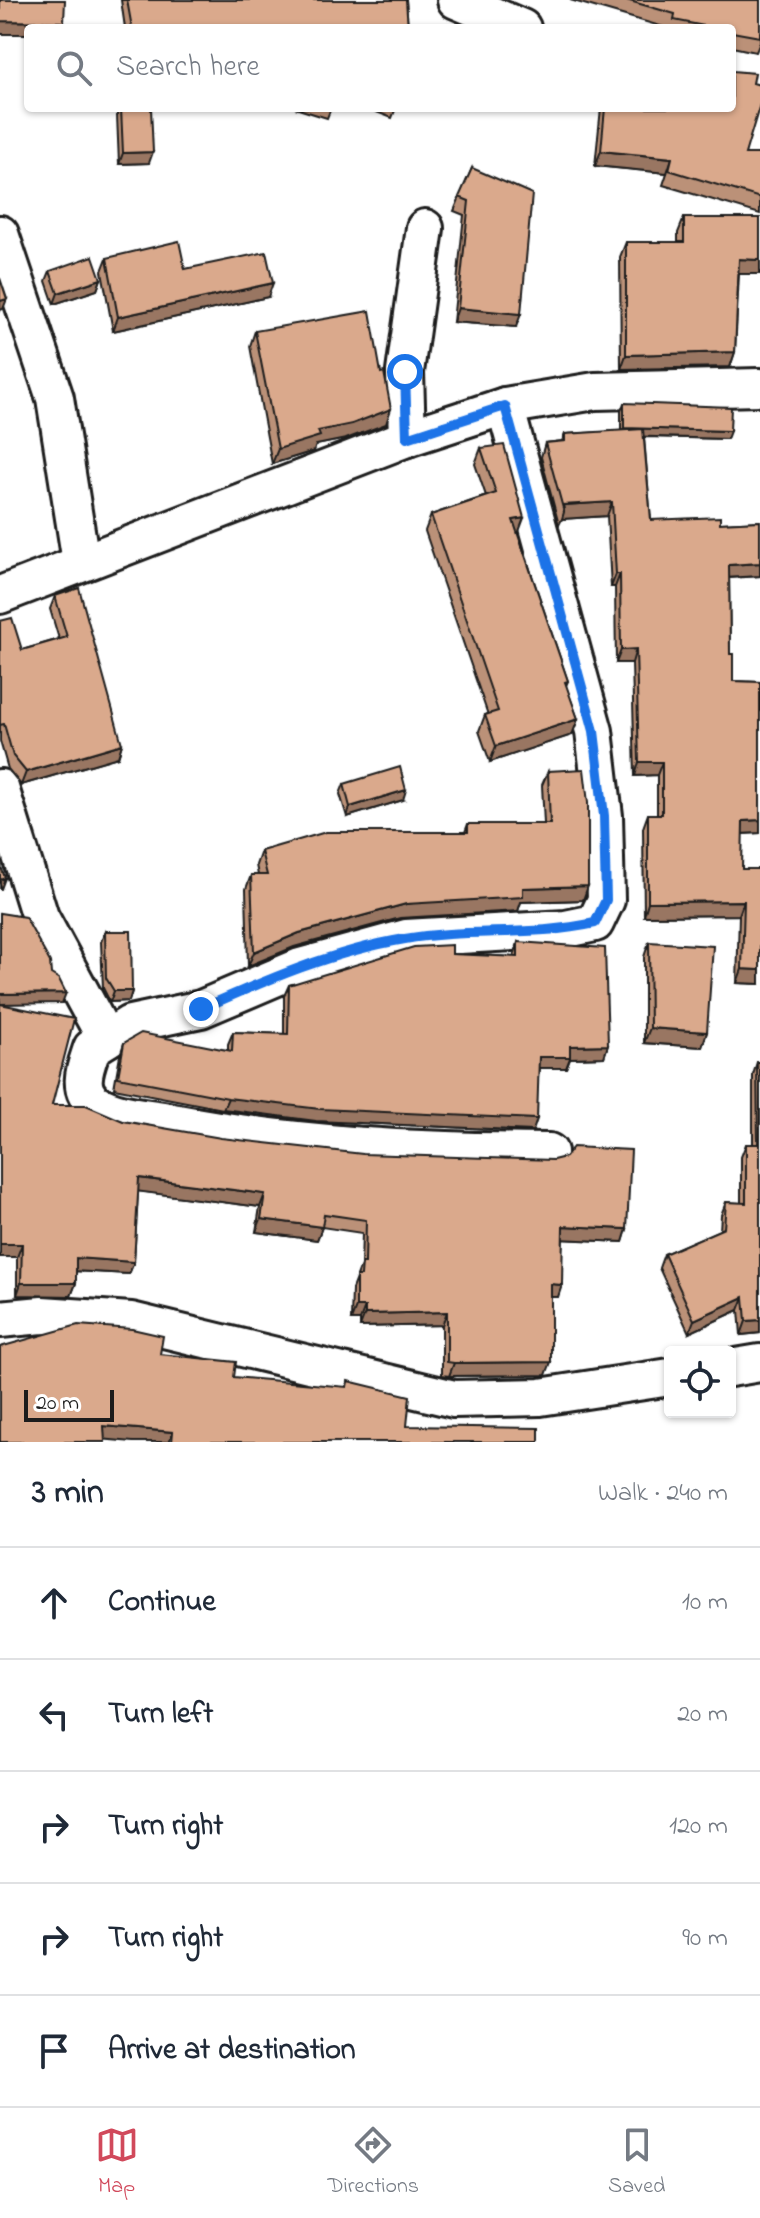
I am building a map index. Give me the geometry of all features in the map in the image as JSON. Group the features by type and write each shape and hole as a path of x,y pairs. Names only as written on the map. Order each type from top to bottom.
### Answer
{"street":[{"path":"456,0 513,24"},
{"path":"407,438 405,372 425,228"},
{"path":"0,234 55,398 81,562"},
{"path":"0,595 407,438 505,406 595,391 760,387"},
{"path":"505,406 594,731 604,816 606,900 595,923 566,929 406,938 300,967 201,1009 130,1024 92,1048 83,1078 85,1091 95,1103 126,1113 240,1134 394,1150 549,1152"},
{"path":"0,788 40,917 106,1039"},
{"path":"0,1319 42,1315 131,1321 454,1399 540,1397 664,1378"},
{"path":"736,1367 760,1363"}],"building":[{"path":"0,0 65,0 64,22 0,21"},
{"path":"127,0 406,0 408,24 131,24"},
{"path":"626,0 760,0 760,37 736,33 736,24 694,24 674,20 675,14"},
{"path":"736,71 755,73 753,83 760,85 760,104 745,154 760,154 760,198 669,170 672,158 601,151 605,112 736,112"},
{"path":"121,112 151,112 153,152 123,153"},
{"path":"472,168 532,194 521,314 458,308 469,201 459,197"},
{"path":"684,218 760,218 760,260 739,259 735,352 626,355 626,242 684,242"},
{"path":"179,241 185,269 266,252 273,283 118,317 107,258"},
{"path":"93,256 101,279 58,293 50,271"},
{"path":"0,278 7,299 0,301"},
{"path":"370,311 391,409 352,424 318,431 320,436 278,449 255,331"},
{"path":"624,403 731,407 730,431 624,428"},
{"path":"643,429 651,520 720,517 720,523 760,521 760,563 729,565 733,681 760,682 760,820 743,821 742,869 760,869 760,970 742,969 744,901 648,902 648,814 662,814 662,762 639,762 636,649 621,650 620,574 616,574 612,502 563,505 564,512 545,443 565,441 565,434"},
{"path":"504,445 524,518 513,520 578,719 496,746 485,715 498,711 431,515 496,493 481,448"},
{"path":"79,588 122,744 26,772 13,756 4,724 0,725 0,621 12,618 22,650 67,637 55,596"},
{"path":"400,767 406,790 350,807 344,784"},
{"path":"584,769 588,803 588,886 523,888 523,897 406,904 299,933 254,952 251,875 267,875 261,851 326,832 468,832 468,824 550,824 548,771"},
{"path":"0,913 25,917 50,962 51,974 59,979 66,993 0,994"},
{"path":"105,931 131,931 132,991 114,991 106,978"},
{"path":"518,942 605,948 608,1045 570,1046 570,1057 539,1057 537,1119 320,1109 228,1098 118,1077 124,1043 141,1033 232,1051 233,1032 288,1034 289,985 414,947 452,945 452,954 518,957"},
{"path":"649,942 713,946 707,1032 650,1028"},
{"path":"0,1004 74,1019 52,1105 86,1105 123,1121 221,1138 363,1154 553,1160 565,1157 573,1147 631,1150 627,1229 563,1226 562,1285 551,1284 551,1362 447,1362 447,1312 365,1314 365,1307 356,1307 356,1276 361,1276 362,1263 365,1263 366,1220 324,1214 322,1227 261,1219 265,1194 139,1178 134,1262 76,1258 76,1283 21,1283 22,1244 0,1244"},
{"path":"757,1062 760,1062 760,1320 746,1321 744,1297 694,1320 664,1254 724,1228 726,1202 746,1203 746,1144 758,1144"},
{"path":"78,1325 132,1329 163,1336 160,1354 236,1362 234,1377 347,1387 348,1381 410,1396 407,1426 539,1428 539,1442 172,1442 173,1432 104,1426 105,1442 0,1442 0,1347"}],"route":[{"path":"201,1009 300,967 406,938 566,929 595,923 606,900 604,816 594,731 505,406 407,438 405,372"}]}
